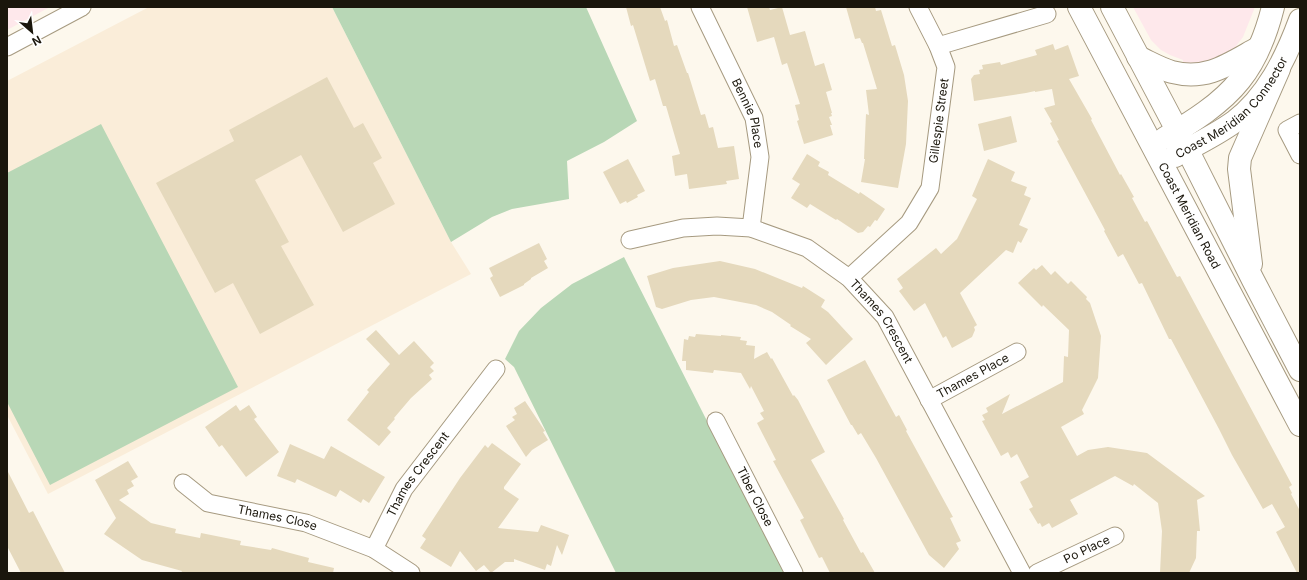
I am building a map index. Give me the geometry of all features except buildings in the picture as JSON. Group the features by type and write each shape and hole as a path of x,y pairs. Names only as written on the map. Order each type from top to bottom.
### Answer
{"main road":[{"name":"Coast Meridian Road","path":"1079,7 1300,425"},
{"path":"1112,7 1300,370"},
{"name":"Coast Meridian Connector","path":"1182,140 1206,112 1234,87 1246,71 1258,48 1273,7"},
{"name":"Coast Meridian Connector","path":"1157,154 1182,140 1219,131 1242,115 1260,95 1279,69 1300,20"},
{"path":"1138,57 1171,72 1196,75 1211,73 1221,69 1258,48"},
{"path":"1253,280 1239,169 1240,158 1279,69"}],"street":[{"path":"7,47 82,7"},
{"name":"Bennie Place","path":"700,7 754,118 760,157 751,228"},
{"name":"Gillespie Street","path":"849,278 909,223 930,188 946,66 938,46 918,7"},
{"path":"938,46 1047,14"},
{"path":"1300,123 1287,130 1300,154"},
{"name":"Thames Crescent","path":"630,240 683,228 717,226 751,228 807,248 849,278 885,317 1022,573"},
{"name":"Thames Place","path":"929,400 1017,352"},
{"name":"Thames Crescent","path":"374,549 404,489 496,369"},
{"name":"Tiber Close","path":"716,420 794,573"},
{"name":"Thames Close","path":"184,483 208,503 306,523 374,549"},
{"name":"Po Place","path":"1037,573 1115,536"},
{"path":"374,549 411,573"}],"shaded area":[{"path":"7,7 50,7 7,30"},
{"path":"149,7 332,7 451,242 471,274 48,494 7,415 7,81"},
{"path":"1133,7 1255,7 1243,37 1233,50 1214,62 1183,65 1183,60 1161,50 1151,40"}],"green space":[{"path":"332,7 586,7 637,121 604,142 567,161 569,199 512,209 492,217 451,242"},
{"path":"101,124 238,387 50,485 7,402 7,173"},
{"path":"624,257 784,573 616,573 514,367 505,359 519,331 541,308 572,284"}]}
